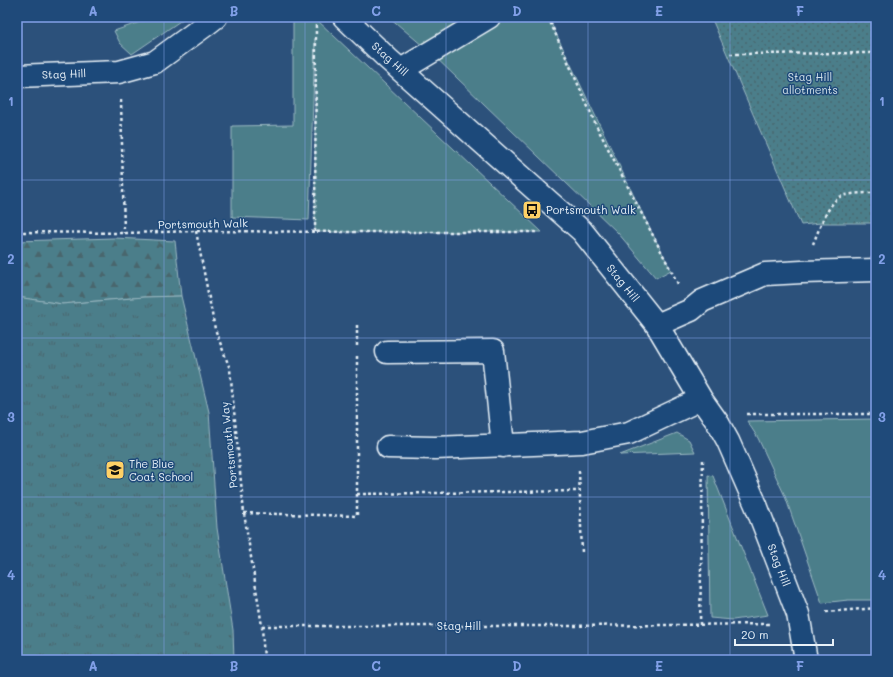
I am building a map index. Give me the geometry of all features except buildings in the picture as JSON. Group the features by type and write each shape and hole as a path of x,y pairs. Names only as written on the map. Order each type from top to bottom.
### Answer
{"street":[{"name":"Stag Hill","path":"17,76 119,72 155,62 216,17"},
{"name":"Stag Hill","path":"344,17 401,70 582,231 657,325 728,441 756,505 799,619 806,660"},
{"path":"401,70 489,17"},
{"path":"657,325 691,310 702,301 765,274 876,270"},
{"path":"387,352 493,351 503,446"},
{"path":"388,447 435,448 582,442 629,433 706,407"}],"path":[{"path":"548,17 597,127 691,310"},
{"path":"315,232 316,19"},
{"path":"730,54 876,53"},
{"path":"119,72 124,233"},
{"path":"802,272 822,223 832,204 840,196 860,193 876,193"},
{"name":"Portsmouth Way","path":"196,231 215,329 230,369 244,513 262,626 264,660"},
{"name":"Portsmouth Walk","path":"17,232 582,231"},
{"path":"244,513 357,516 357,325"},
{"path":"706,407 876,414"},
{"path":"700,625 703,447 728,441"},
{"path":"578,442 582,554"},
{"path":"357,494 579,491"},
{"path":"799,619 876,608"},
{"name":"Stag Hill","path":"262,626 700,625 799,619"}],"green space":[{"path":"155,17 186,17 132,54 120,43 114,31"},
{"path":"288,17 313,17 316,19 542,232 315,232 315,39 309,220 232,217 232,126 293,125 293,19"},
{"path":"389,17 548,17 671,270 656,278 618,233 430,52"},
{"name":"Stag Hill allotments","path":"711,17 876,17 876,223 821,223 801,225"},
{"path":"114,238 175,241 181,296 144,297 62,304 17,297 17,241"},
{"name":"The Blue Coat School","path":"181,296 209,412 217,528 233,630 234,660 17,660 17,297 62,304 144,297"},
{"path":"876,419 876,600 848,600 822,603 785,496 758,438 747,421"},
{"path":"677,433 689,440 695,452 620,455"},
{"path":"708,475 713,476 768,615 733,620 710,618"}],"place":[{"name":"Portsmouth Walk","path":"532,210"},
{"name":"The Blue Coat School","path":"115,470"}]}
